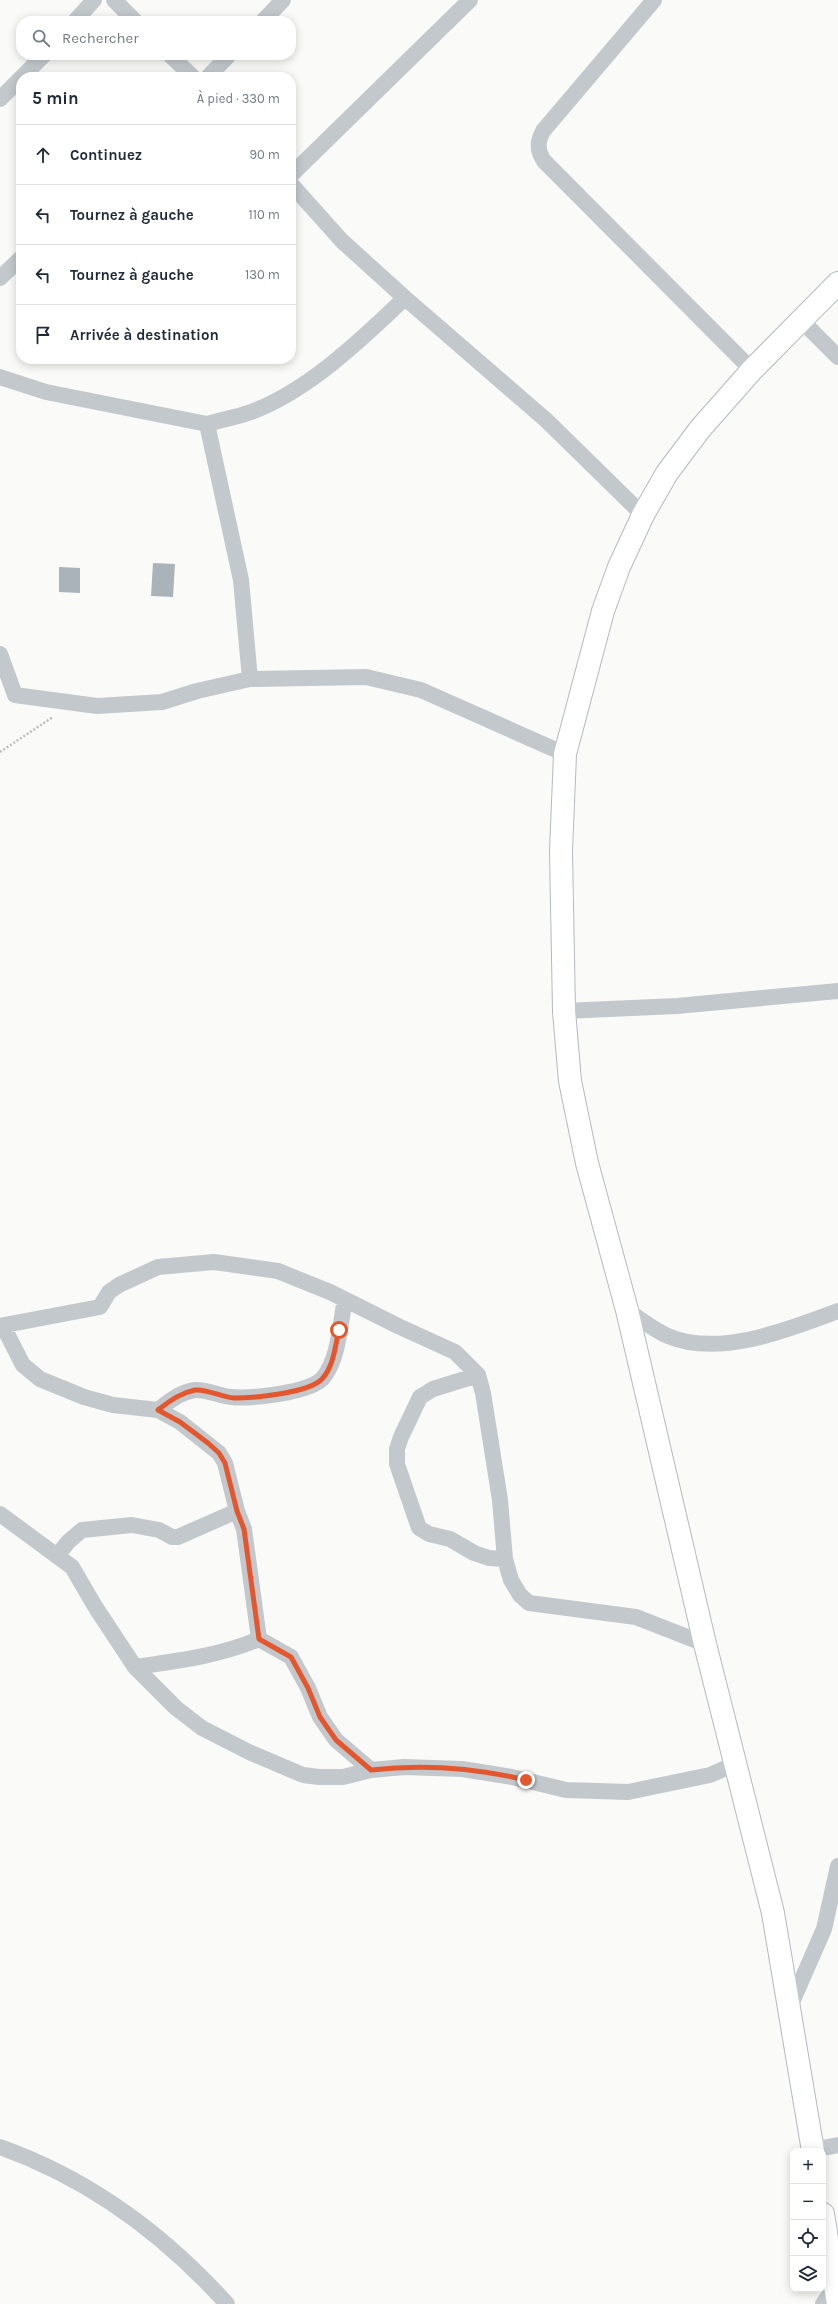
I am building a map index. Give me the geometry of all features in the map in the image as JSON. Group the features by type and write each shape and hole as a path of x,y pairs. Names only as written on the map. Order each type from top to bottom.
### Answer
{"street":[{"path":"80,16 94,0"},
{"path":"114,0 130,16"},
{"path":"268,16 283,0"},
{"path":"296,170 470,0"},
{"path":"654,0 543,131 537,143 539,153 544,161 752,370"},
{"path":"28,72 39,60"},
{"path":"175,60 188,72"},
{"path":"213,72 224,60"},
{"path":"0,99 16,84"},
{"path":"296,189 342,240 405,298 546,420 643,515"},
{"path":"0,278 16,263"},
{"path":"812,2148 774,1913 705,1644 627,1310 586,1156 570,1081 564,1011 561,851 565,754 603,611 619,567 643,515 667,473 690,442 752,370 838,283"},
{"path":"0,377 46,392 207,424 252,412 317,375 366,336 405,298"},
{"path":"802,321 838,358"},
{"path":"207,424 241,580 250,679"},
{"path":"0,654 16,695"},
{"path":"0,691 72,704 97,706 162,702 197,691 250,679 366,677 414,689 565,754"},
{"path":"564,1011 677,1006 838,991"},
{"path":"259,1639 244,1529 237,1511 225,1463 219,1453 180,1422 158,1410 113,1405 84,1397 40,1379 23,1365 2,1326 100,1307 109,1292 119,1285 158,1267 214,1262 278,1272 345,1299 398,1326 455,1352 478,1375 483,1393 500,1500 505,1559 511,1580 520,1595 529,1603 636,1617 705,1644"},
{"path":"158,1410 174,1398 197,1390 234,1398 308,1388 322,1379 332,1361 345,1299"},
{"path":"627,1310 668,1336 688,1342 710,1343 762,1338 838,1312"},
{"path":"478,1375 433,1390 420,1397 401,1437 397,1449 397,1464 419,1528 429,1534 450,1539 474,1553 489,1558 505,1559"},
{"path":"57,1556 68,1542 82,1530 132,1525 159,1530 172,1537 178,1537 237,1511"},
{"path":"0,1515 72,1567 96,1608 135,1667 176,1708 202,1728 249,1752 303,1775 318,1778 343,1777 371,1770 404,1767 462,1769 512,1777 566,1790 628,1792 710,1775 735,1764"},
{"path":"135,1667 192,1659 227,1651 259,1639 291,1657 308,1688 320,1717 336,1740 371,1770"},
{"path":"789,2009 824,1929 838,1866"},
{"path":"822,2148 838,2145"},
{"path":"0,2147 26,2156 76,2180 121,2208 173,2248 195,2268 227,2304"},
{"path":"823,2304 836,2295 824,2220"}],"path":[{"path":"0,752 72,704"}],"building":[{"path":"153,563 175,564 173,597 151,596"},
{"path":"59,567 80,568 80,593 59,592"}],"route":[{"path":"339,1330 332,1361 322,1379 308,1388 234,1398 217,1396 197,1390 174,1398 158,1410 180,1422 208,1443 219,1453 225,1463 237,1511 244,1529 259,1639 267,1642 291,1657 308,1688 320,1717 336,1740 371,1770 404,1767 462,1769 526,1780"}]}
